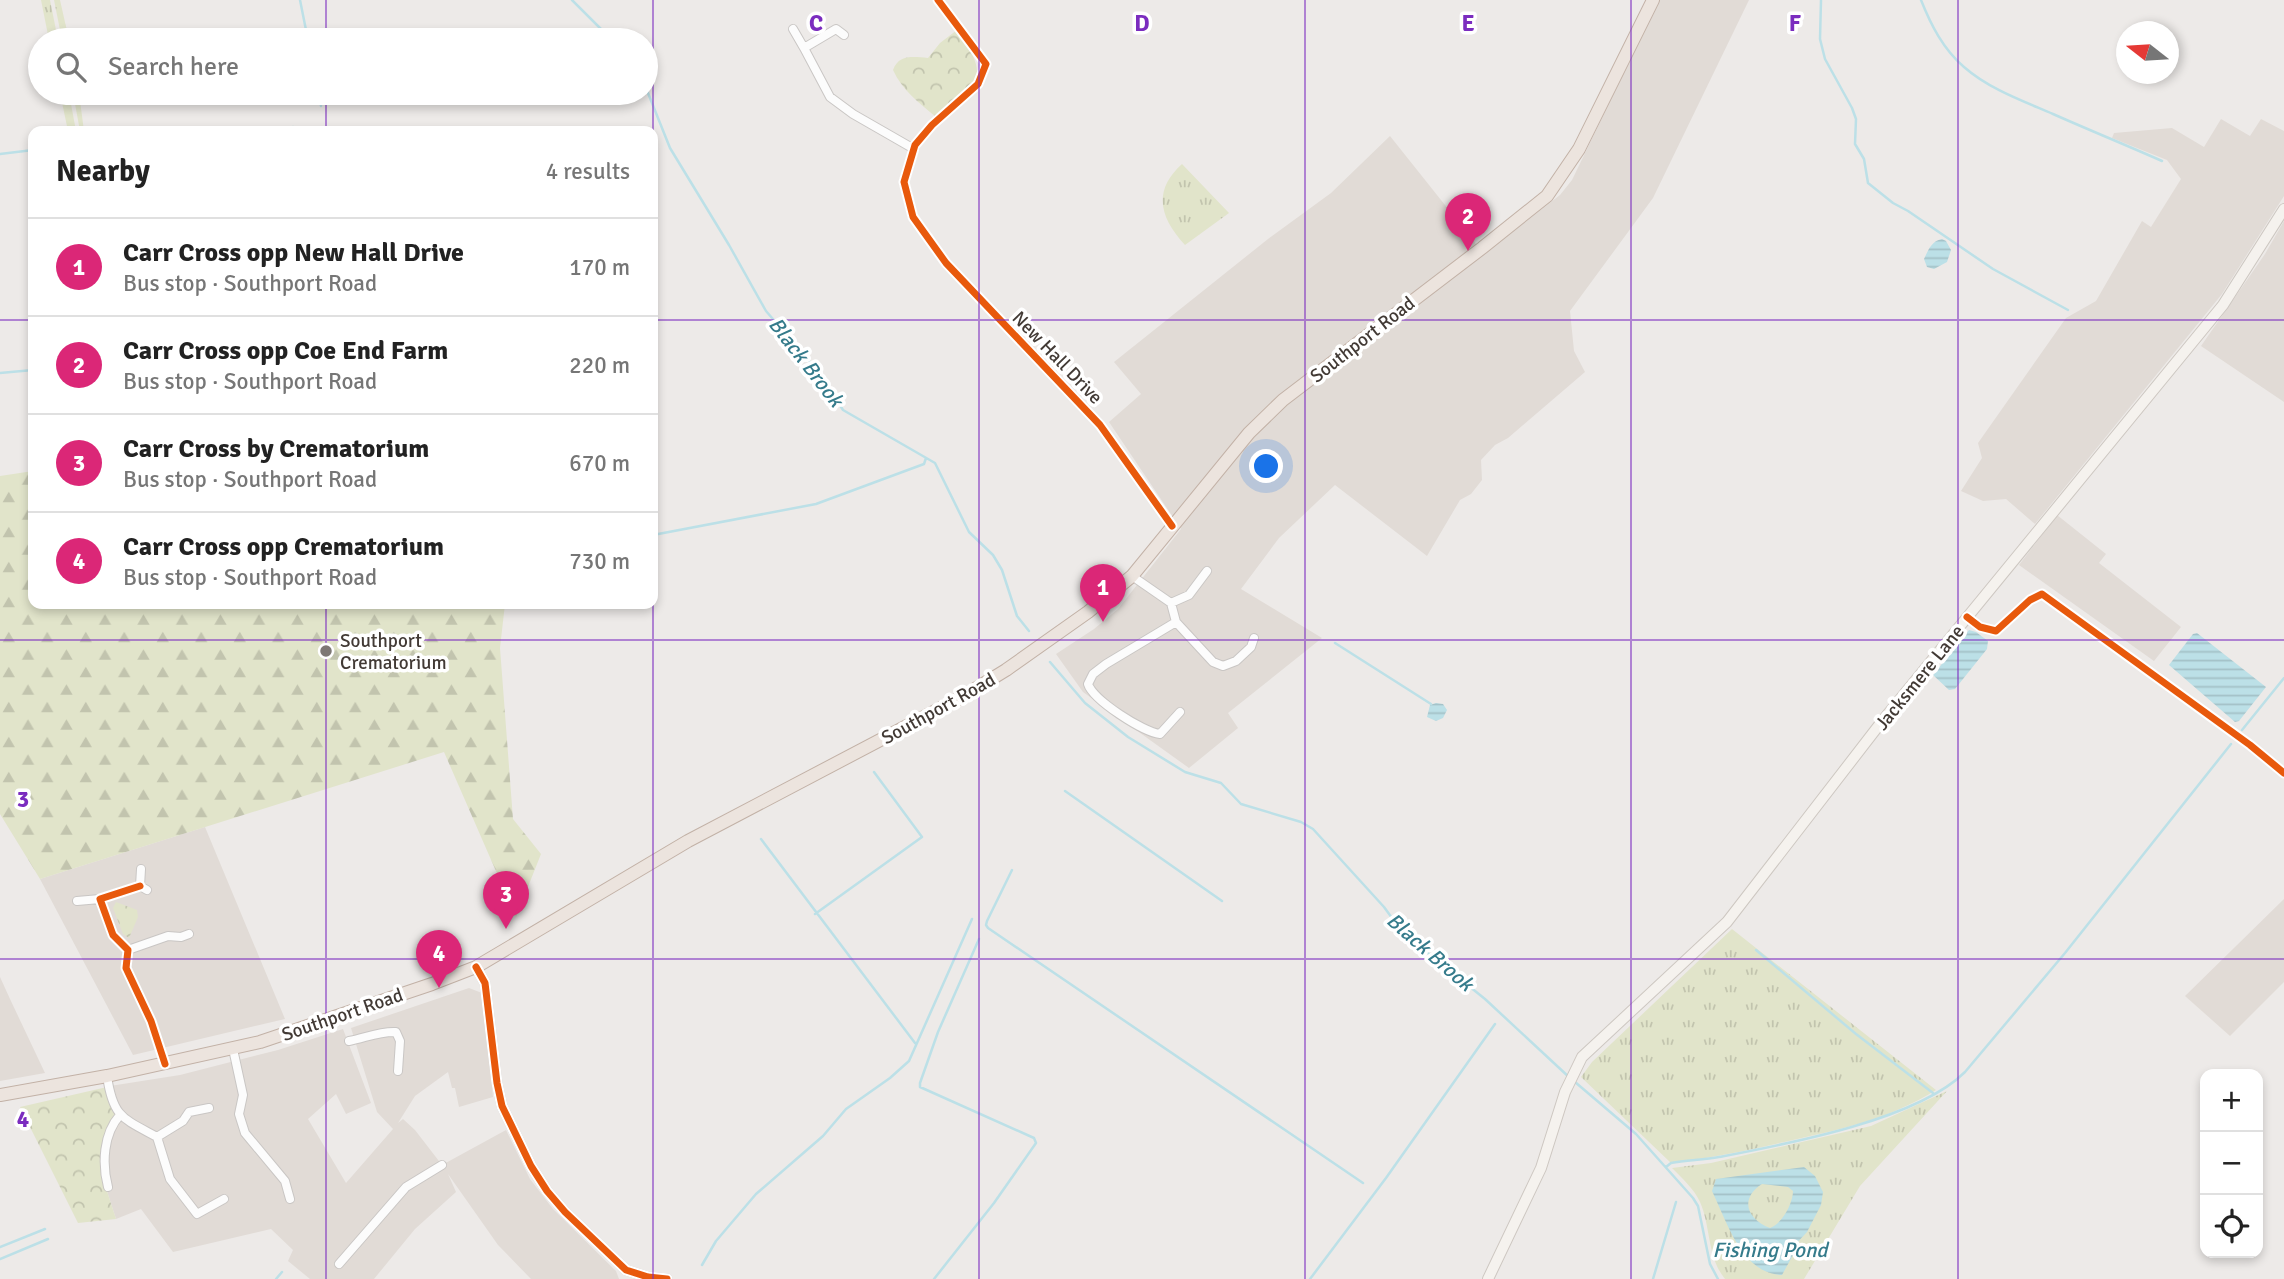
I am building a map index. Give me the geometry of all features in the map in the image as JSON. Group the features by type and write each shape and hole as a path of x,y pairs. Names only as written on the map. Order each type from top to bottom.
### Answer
{"highway":[{"name":"Southport Road","path":"0,1095 107,1076 260,1042 476,967 688,841 962,697 1006,670 1088,612 1132,576 1249,433 1283,400 1547,196 1579,149 1653,0"}],"main road":[{"name":"Jacksmere Lane","path":"1488,1279 1541,1168 1564,1092 1582,1058 1727,922 1883,720 2223,305 2284,209"}],"street":[{"path":"793,29 831,97 878,130 914,149 932,125 978,84 986,64 938,0"},
{"path":"804,48 836,29 844,35"},
{"name":"New Hall Drive","path":"915,145 904,182 913,217 946,263 1100,425 1172,526"},
{"path":"1171,603 1189,595 1208,571"},
{"path":"1132,576 1171,603 1177,622 1213,662 1223,666 1236,662 1251,647 1254,638"},
{"path":"1967,617 1980,627 1996,631 2029,600 2042,594 2250,745 2284,773"},
{"path":"1177,622 1106,664 1093,674 1088,684 1090,690 1113,709 1150,733 1160,734 1180,712"},
{"path":"77,901 100,899 143,888 141,869"},
{"path":"100,899 113,935 128,950 127,968 151,1021 164,1064"},
{"path":"128,950 168,936 181,937 188,934"},
{"path":"476,967 485,983 502,1106 531,1166 565,1212 626,1270 648,1277 667,1279"},
{"path":"349,1041 386,1031 396,1032 400,1041 398,1070"},
{"path":"233,1049 243,1095 239,1114 244,1133 285,1181 290,1199"},
{"path":"400,1057 409,1060"},
{"path":"107,1076 111,1099 120,1115 157,1137 170,1180 197,1214 225,1199"},
{"path":"157,1137 183,1121 189,1112 209,1108"},
{"path":"108,1187 105,1160 108,1134 120,1115"},
{"path":"339,1264 406,1187 442,1165"}],"shaded area":[{"path":"1659,0 1749,0 1653,198 1570,311 1574,351 1585,372 1508,438 1495,445 1481,460 1482,480 1471,494 1460,500 1427,556 1335,485 1279,538 1241,589 1322,638 1228,713 1238,728 1189,768 1083,692 1056,654 1118,609 1181,529 1109,422 1141,394 1114,362 1268,239 1331,193 1390,136 1484,254 1560,195 1572,180"},
{"path":"2221,119 2250,136 2261,119 2284,131 2284,196 2222,294 2035,524 2006,499 1983,501 1961,491 1982,458 1978,443 2066,318 2096,301 2142,221 2151,227 2181,179 2167,160 2112,138 2114,133 2172,128 2204,147"},
{"path":"2284,221 2284,402 2201,346 2265,254"},
{"path":"2057,515 2106,554 2099,563 2181,627 2154,661 2019,565"},
{"path":"205,827 285,1019 133,1055 40,879"},
{"path":"2284,899 2284,982 2230,1036 2185,996"},
{"path":"0,977 10,999 45,1073 0,1081"},
{"path":"469,988 482,993 484,997 493,1097 459,1107 448,1072 415,1096 398,1123 403,1119 415,1130 442,1165 506,1130 530,1179 553,1209 616,1271 619,1279 531,1279 498,1245 448,1174 456,1192 415,1229 374,1279 310,1279 288,1261 293,1250 271,1229 173,1252 141,1209 116,1219 106,1188 110,1086 180,1075 278,1050 343,1029 371,1103 346,1114 336,1094 308,1119 346,1183 393,1129 377,1112 351,1028"}],"green space":[{"path":"41,0 50,0 56,28 47,28"},
{"path":"54,0 60,0 66,28 60,28"},
{"path":"957,30 975,60 975,79 962,95 936,117 906,90 893,70 903,59 928,58 940,43"},
{"path":"63,105 71,105 75,126 67,126"},
{"path":"75,105 81,105 83,126 79,126"},
{"path":"1182,164 1229,213 1185,245 1170,225 1163,204 1166,184"},
{"path":"28,472 28,609 504,609 500,648 513,819 541,854 516,917 444,752 40,879 0,814 0,476"},
{"path":"116,902 137,910 138,917 129,938 123,934 113,908"},
{"path":"1732,929 1936,1090 1901,1108 1849,1127 1748,1150 1671,1163 1581,1077 1592,1062"},
{"path":"107,1087 117,1114 107,1133 106,1188 116,1219 78,1223 20,1107"},
{"path":"1947,1091 1860,1186 1804,1279 1725,1279 1712,1252 1700,1202 1672,1168 1711,1163 1871,1126"}],"water":[{"path":"1942,239 1951,250 1947,262 1934,269 1927,267 1924,259 1933,244"},
{"path":"1969,630 1988,641 1987,649 1955,689 1949,690 1933,675"},
{"path":"2197,633 2266,687 2239,721 2235,722 2169,665 2193,634"},
{"path":"1443,704 1447,710 1443,718 1436,721 1427,717 1430,705"},
{"name":"Fishing Pond","path":"1804,1167 1815,1176 1823,1192 1821,1205 1807,1232 1794,1246 1793,1255 1782,1275 1756,1266 1746,1256 1730,1231 1712,1191 1716,1179","holes":["1762,1184 1788,1187 1793,1191 1791,1201 1774,1226 1770,1228 1762,1224 1751,1214 1748,1202 1750,1196"]}],"waterway":[{"path":"300,0 306,28"},
{"name":"Black Brook","path":"572,0 600,28"},
{"path":"1821,0 1820,39 1825,59 1856,119 1855,144 1864,159 1868,183 1893,203 1993,269 2068,310"},
{"path":"1921,0 1933,27 1950,52 1984,82 2162,161"},
{"name":"Black Brook","path":"653,105 670,148 766,311 821,375 843,410 935,463 969,532 993,555 1002,570 1017,616 1029,631"},
{"path":"0,154 28,151"},
{"path":"0,373 28,370"},
{"path":"658,534 816,504 924,464 926,458"},
{"path":"1335,643 1431,704"},
{"name":"Black Brook","path":"1050,662 1085,703 1128,737 1185,772 1221,783 1241,804 1301,822 1313,829 1384,907 1403,933 1485,999 1570,1078"},
{"path":"2242,730 2284,678"},
{"path":"1666,1167 1671,1163 1747,1152 1850,1128 1916,1104 1943,1089 1965,1072 2065,953 2231,744"},
{"path":"815,914 922,837 874,772"},
{"path":"1065,791 1222,901"},
{"path":"761,839 915,1043"},
{"path":"1012,870 987,921 988,928 1363,1183"},
{"path":"702,1265 716,1241 756,1194 823,1136 846,1109 909,1061 972,919"},
{"path":"934,1279 994,1203 1036,1143 1034,1138 920,1087 938,1032 979,939"},
{"path":"1756,950 1856,1034 1933,1093"},
{"path":"1310,1279 1386,1178 1495,1024"},
{"name":"Black Brook","path":"1575,1082 1636,1134 1693,1198 1698,1206 1710,1264 1718,1279"},
{"path":"1653,1279 1676,1202"},
{"path":"0,1247 45,1229"},
{"path":"0,1259 48,1239"},
{"path":"276,1279 282,1272"}],"cycle path":[{"path":"938,0 986,64 978,84 932,125 915,145 904,182 913,217 946,263 1100,425 1172,526"},
{"path":"1967,617 1980,627 1996,631 2030,600 2042,594 2250,745 2284,773"},
{"path":"140,886 100,899 113,935 128,950 126,968 151,1021 165,1064"},
{"path":"476,967 485,983 502,1106 531,1166 565,1212 626,1270 648,1277 667,1279"}],"place":[{"name":"Carr Cross opp Coe End Farm","path":"1468,251"},
{"name":"Carr Cross opp New Hall Drive","path":"1103,622"},
{"name":"Southport Crematorium","path":"326,651"},
{"name":"Carr Cross by Crematorium","path":"506,929"},
{"name":"Carr Cross opp Crematorium","path":"439,988"}]}
